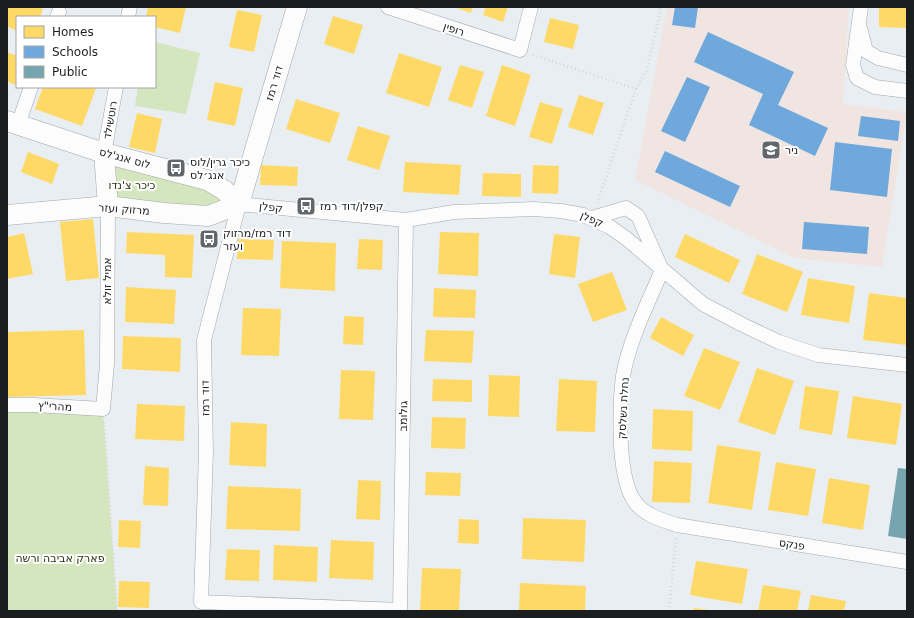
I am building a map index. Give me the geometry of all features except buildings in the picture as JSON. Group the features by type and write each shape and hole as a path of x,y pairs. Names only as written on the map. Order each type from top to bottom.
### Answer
{"street":[{"name":"דוד רמז","path":"297,7 239,204 204,340 206,452 201,602 400,610"},
{"name":"רופין","path":"388,7 520,50"},
{"path":"520,50 531,7"},
{"path":"861,7 860,26 853,65 857,78 875,87 907,91"},
{"path":"860,26 866,51 878,58 907,65"},
{"path":"12,123 30,88"},
{"name":"רוטשילד","path":"104,153 116,88"},
{"name":"לוס אנג'לס","path":"12,123 104,153 207,180 224,190 239,204"},
{"name":"אמיל זולא","path":"103,409 107,364 108,206 104,153"},
{"name":"מרזוק ועזר","path":"7,215 108,206 164,213 208,216 239,204"},
{"name":"קפלן","path":"239,204 406,220 454,212 534,209 561,210 592,218 627,239 703,304 779,342 818,355 907,365"},
{"path":"592,218 626,208 638,216 662,270"},
{"name":"גולומב","path":"400,610 406,220"},
{"name":"נחלת נשלסק","path":"662,270 638,324 624,375 620,421 622,459 626,480 634,502 652,516 677,525"},
{"name":"מהרי\"ץ","path":"7,405 103,409"},
{"name":"פנקס","path":"677,525 907,562"}],"path":[{"path":"592,218 636,89 647,70 661,7"},
{"path":"520,50 636,89"},
{"path":"103,409 116,611"},
{"path":"669,611 677,525"}],"shaded area":[{"name":"ניר","path":"667,7 849,7 843,104 907,112 882,267 795,258 635,180"}],"green space":[{"path":"156,42 200,53 186,114 135,106 138,88 156,88"},
{"name":"כיכר צ'נדו","path":"104,153 224,190 218,213 108,206"},
{"name":"פארק אביבה ורשה","path":"7,405 103,409 117,611 7,611"}],"place":[{"name":"ניר","path":"771,150"},
{"name":"כיכר גרין/לוס אנג׳לס","path":"176,168"},
{"name":"קפלן/דוד רמז","path":"306,206"},
{"name":"דוד רמז/מרזוק ועזר","path":"209,239"}]}
